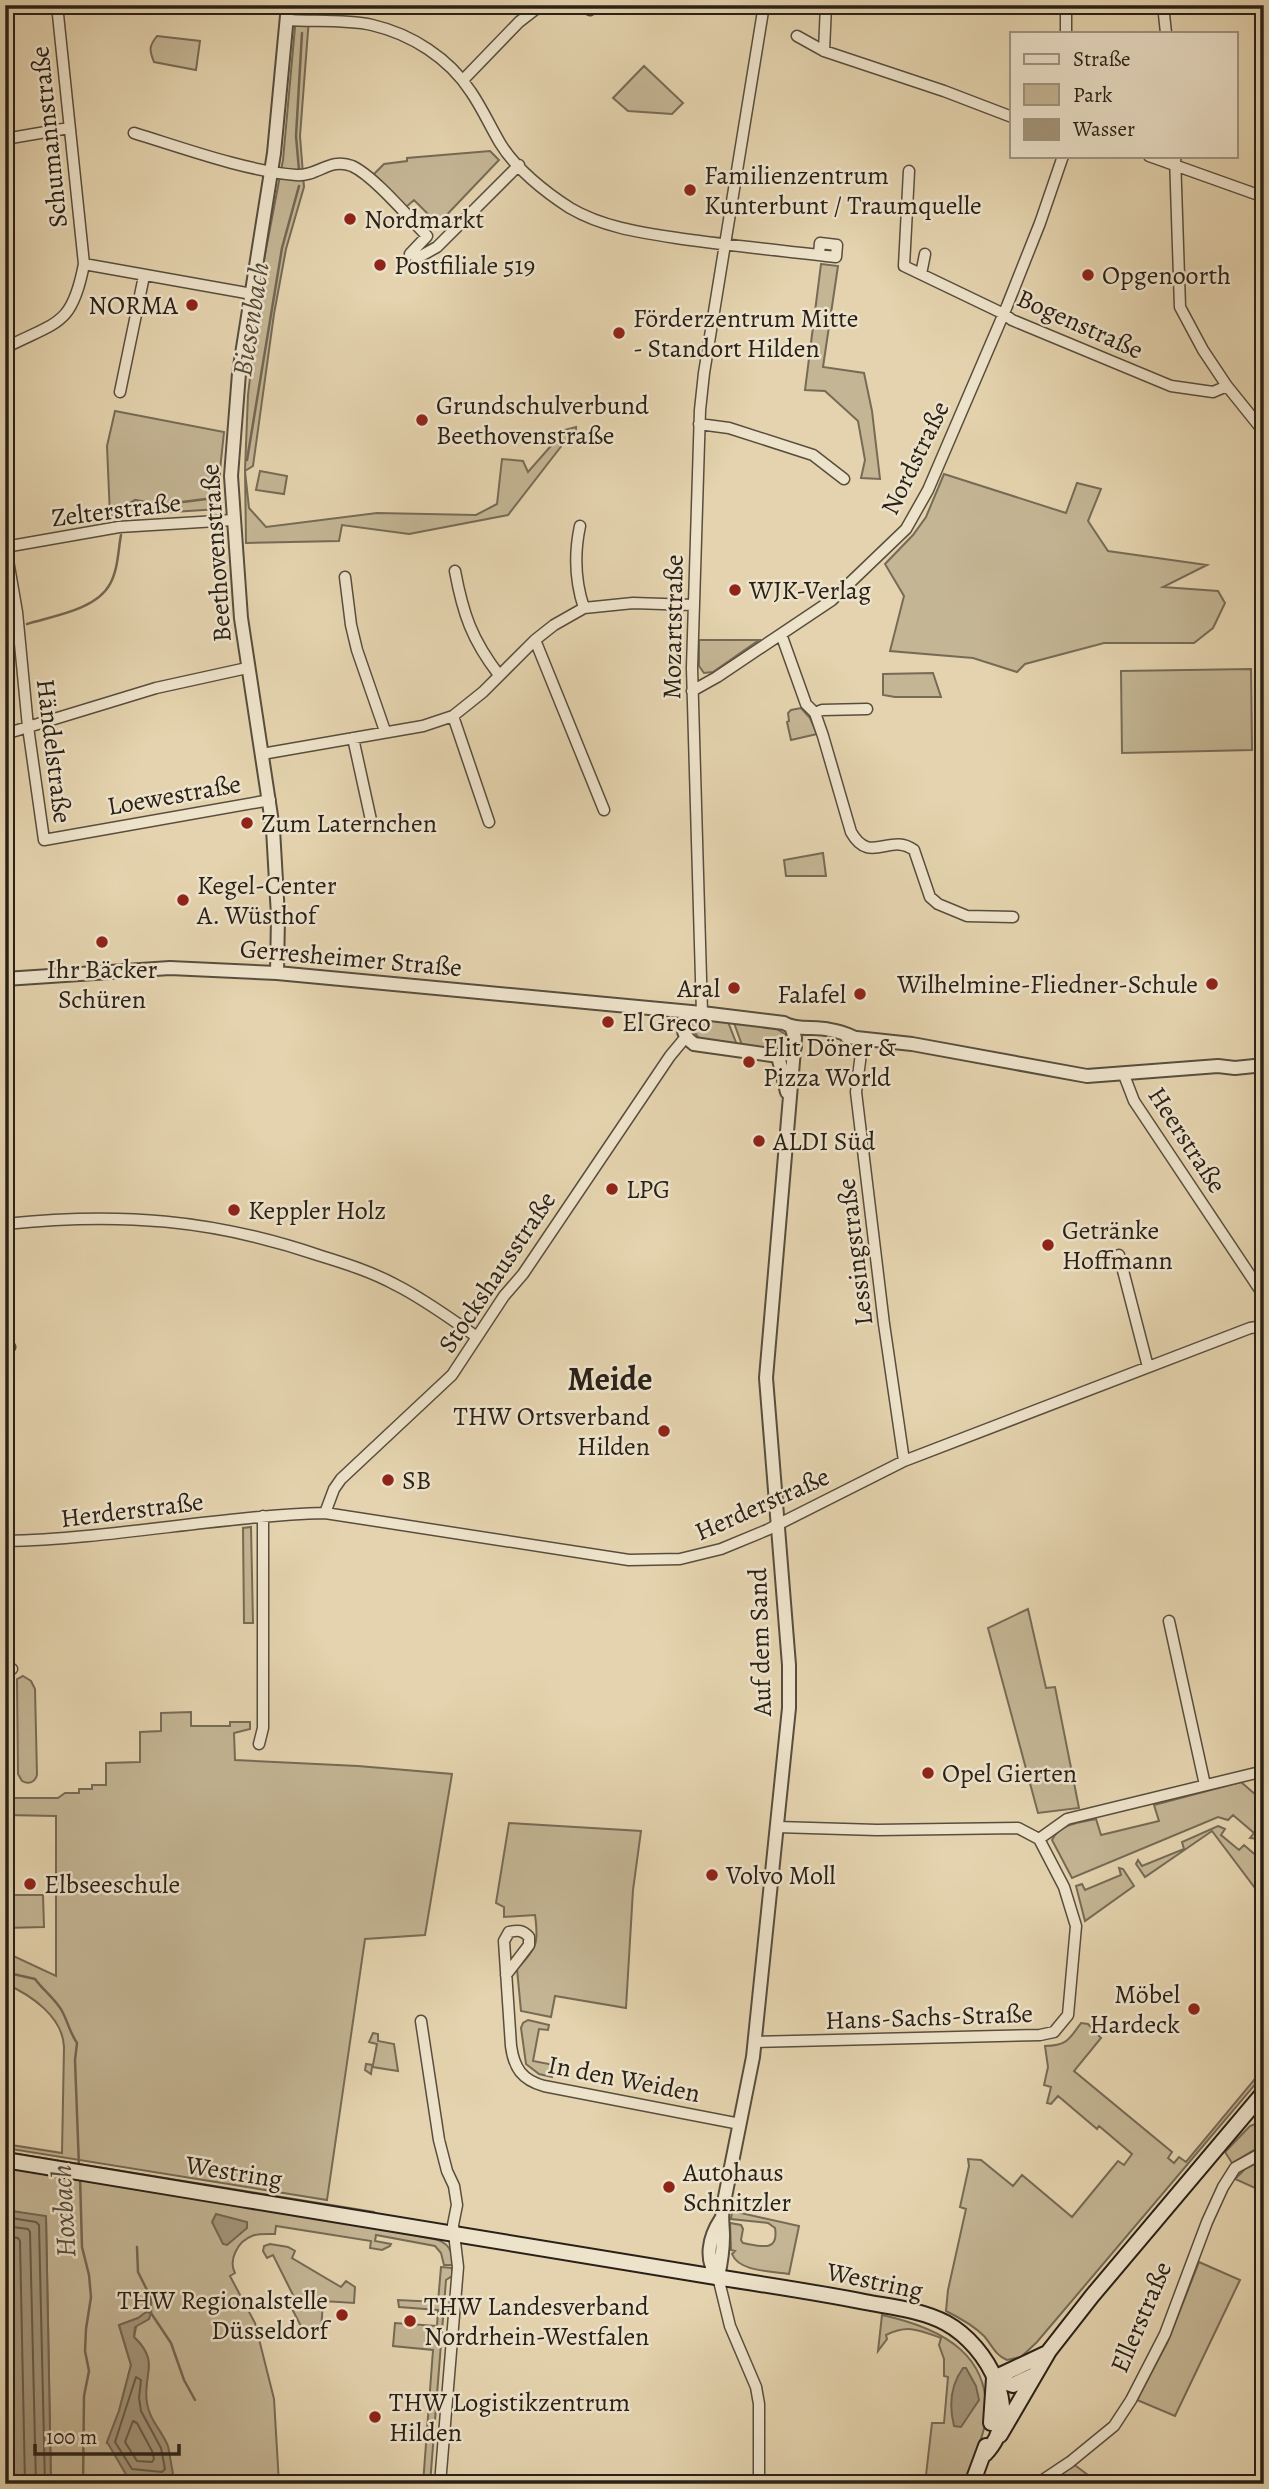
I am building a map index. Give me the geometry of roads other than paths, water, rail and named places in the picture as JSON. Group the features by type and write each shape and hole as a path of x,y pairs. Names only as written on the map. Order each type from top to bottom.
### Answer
{"main road":[{"name":"Ellerstraße","path":"988,2451 1006,2427 1049,2351 1092,2296 1258,2110 1264,2092"},
{"name":"Westring","path":"5,2160 749,2281 902,2309 945,2323 974,2343 994,2378"},
{"name":"Ellerstraße","path":"994,2378 1023,2367 1049,2351"},
{"path":"972,2484 988,2451 994,2378 1013,2385 1034,2375"}],"street":[{"name":"Schumannstraße","path":"57,5 84,264"},
{"name":"Beethovenstraße","path":"277,973 277,875 270,800 247,668 231,476 239,373 272,171 288,5"},
{"path":"463,80 519,22 541,5"},
{"name":"Mozartstraße","path":"698,1013 692,691 699,424 704,373 764,5"},
{"path":"824,51 826,5"},
{"path":"1066,5 1066,32"},
{"path":"1163,5 1166,32"},
{"path":"286,20 356,23 390,30 426,48 463,80 499,142 519,165 561,201 587,216 628,230 819,255"},
{"path":"797,36 824,51 1010,116"},
{"path":"5,139 69,128"},
{"path":"134,133 272,171 301,175 333,163 354,167 367,176 427,236 410,254 419,257 437,247 519,165"},
{"name":"Nordstraße","path":"692,691 832,600 906,529 928,490 1004,314 1062,158"},
{"path":"1264,197 1175,160 1181,307 1227,386 1264,432"},
{"path":"909,171 904,266 921,274 925,254"},
{"path":"5,348 51,326 67,313 79,290 84,264 252,294"},
{"name":"Bogenstraße","path":"921,274 1012,320 1171,386 1213,392 1227,386"},
{"path":"120,392 144,276"},
{"path":"699,424 729,428 813,455 844,479"},
{"name":"Zelterstraße","path":"6,546 119,527 233,520"},
{"path":"580,526 576,574 584,608"},
{"name":"Händelstraße","path":"6,546 17,612 28,727 44,840"},
{"path":"455,571 469,627 479,647 499,674"},
{"path":"345,577 357,650 385,731"},
{"path":"262,754 423,726 453,716 468,706 535,640 554,625 584,608 633,603 693,605"},
{"path":"781,634 806,704 815,713 857,844 864,848 897,843 908,845 914,850 930,897 938,904 967,916 1013,917"},
{"path":"535,640 604,810"},
{"path":"5,734 156,688 247,668"},
{"path":"815,713 822,710 867,709"},
{"path":"453,716 489,822"},
{"path":"353,738 371,820"},
{"name":"Loewestraße","path":"44,840 270,800"},
{"name":"Gerresheimer Straße","path":"5,979 170,968 277,973 784,1023 794,1038"},
{"name":"Gerresheimer Straße","path":"650,1009 684,1032 694,1044 778,1056 787,1054 794,1038 808,1027 1080,1076 1264,1065"},
{"path":"684,1032 685,1020 698,1013"},
{"name":"Stockshausstraße","path":"325,1513 341,1479 452,1375 504,1296 523,1274 684,1032"},
{"name":"Lessingstraße","path":"858,1037 856,1092 884,1324 904,1461"},
{"name":"Auf dem Sand","path":"718,2277 710,2267 709,2255 714,2229 721,2219 755,2042 789,1707 789,1665 766,1378 788,1147 794,1038"},
{"name":"Auf dem Sand","path":"778,1056 789,1103"},
{"name":"Heerstraße","path":"1124,1075 1134,1101 1264,1297"},
{"path":"5,1224 114,1217 182,1223 239,1232 288,1244 374,1273 399,1286 477,1337"},
{"path":"1119,1255 1148,1367"},
{"name":"Herderstraße","path":"5,1541 54,1540 263,1516 325,1513 588,1554 655,1561 702,1555 759,1534 904,1461 1250,1328 1264,1319"},
{"name":"Herderstraße","path":"1250,1328 1264,1326"},
{"path":"259,1744 262,1728 263,1516"},
{"path":"1169,1621 1205,1785"},
{"path":"777,1827 869,1830 1018,1828 1038,1839 1066,1819 1264,1771"},
{"name":"Hans-Sachs-Straße","path":"755,2042 1028,2036 1054,2032 1068,2015 1076,1926 1064,1887 1038,1839"},
{"name":"In den Weiden","path":"506,1975 513,2062 526,2079 553,2088 740,2124"},
{"path":"421,2021 439,2140 454,2186 457,2205 454,2233 458,2267 440,2484"},
{"name":"Ellerstraße","path":"1037,2484 1070,2462 1114,2426 1131,2400 1164,2334 1222,2188 1235,2168 1264,2152"},
{"path":"718,2277 730,2326 756,2387 759,2413 759,2484"}],"water":[{"path":"5,2210 46,2216 51,2484 5,2484"},
{"path":"216,2214 247,2222 247,2228 227,2245 223,2244 212,2222"},
{"path":"146,2312 151,2313 149,2319 135,2327 134,2337 147,2354 149,2362 146,2393 148,2409 168,2446 173,2473 166,2480 127,2476 107,2442 119,2411 131,2365 119,2325"},
{"path":"963,2368 966,2368 976,2386 979,2400 961,2427 954,2426 951,2404 955,2382"}],"waterway":[{"name":"Biesenbach","path":"304,10 305,5"},
{"name":"Biesenbach","path":"299,170 296,136 302,33"},
{"name":"Biesenbach","path":"247,460 282,248 299,186"},
{"name":"Biesenbach","path":"123,517 127,505 135,500 159,505 214,498"},
{"name":"Biesenbach","path":"27,624 73,611 103,593 115,573 121,535"},
{"name":"Hoxbach","path":"5,1968 13,1974 35,1979 59,2007 77,2043 75,2060 79,2167"},
{"name":"Hoxbach","path":"80,2177 82,2247 91,2297 85,2351 89,2371 84,2396 83,2484"},
{"path":"137,2247 138,2272 151,2298 151,2313 171,2343 184,2380 195,2400"}],"place":[{"name":"Familienzentrum Kunterbunt / Traumquelle","path":"690,190"},
{"name":"Nordmarkt","path":"350,219"},
{"name":"Postfiliale 519","path":"380,265"},
{"name":"Opgenoorth","path":"1088,275"},
{"name":"NORMA","path":"192,305"},
{"name":"Förderzentrum Mitte - Standort Hilden","path":"619,333"},
{"name":"Grundschulverbund Beethovenstraße","path":"422,420"},
{"name":"WJK-Verlag","path":"735,590"},
{"name":"Zum Laternchen","path":"247,823"},
{"name":"Kegel-Center A. Wüsthof","path":"183,900"},
{"name":"Ihr Bäcker Schüren","path":"102,942"},
{"name":"Wilhelmine-Fliedner-Schule","path":"1212,984"},
{"name":"Aral","path":"734,988"},
{"name":"Falafel","path":"860,994"},
{"name":"El Greco","path":"608,1022"},
{"name":"Elit Döner & Pizza World","path":"749,1062"},
{"name":"ALDI Süd","path":"759,1141"},
{"name":"LPG","path":"612,1189"},
{"name":"Keppler Holz","path":"234,1210"},
{"name":"Getränke Hoffmann","path":"1048,1245"},
{"name":"THW Ortsverband Hilden","path":"664,1431"},
{"name":"SB","path":"388,1480"},
{"name":"Opel Gierten","path":"928,1773"},
{"name":"Volvo Moll","path":"712,1875"},
{"name":"Elbseeschule","path":"30,1884"},
{"name":"Möbel Hardeck","path":"1194,2009"},
{"name":"Autohaus Schnitzler","path":"669,2187"},
{"name":"THW Regionalstelle Düsseldorf","path":"342,2315"},
{"name":"THW Landesverband Nordrhein-Westfalen","path":"410,2321"},
{"name":"THW Logistikzentrum Hilden","path":"375,2417"}],"district":[{"name":"Meide","path":"610,1378"}]}
